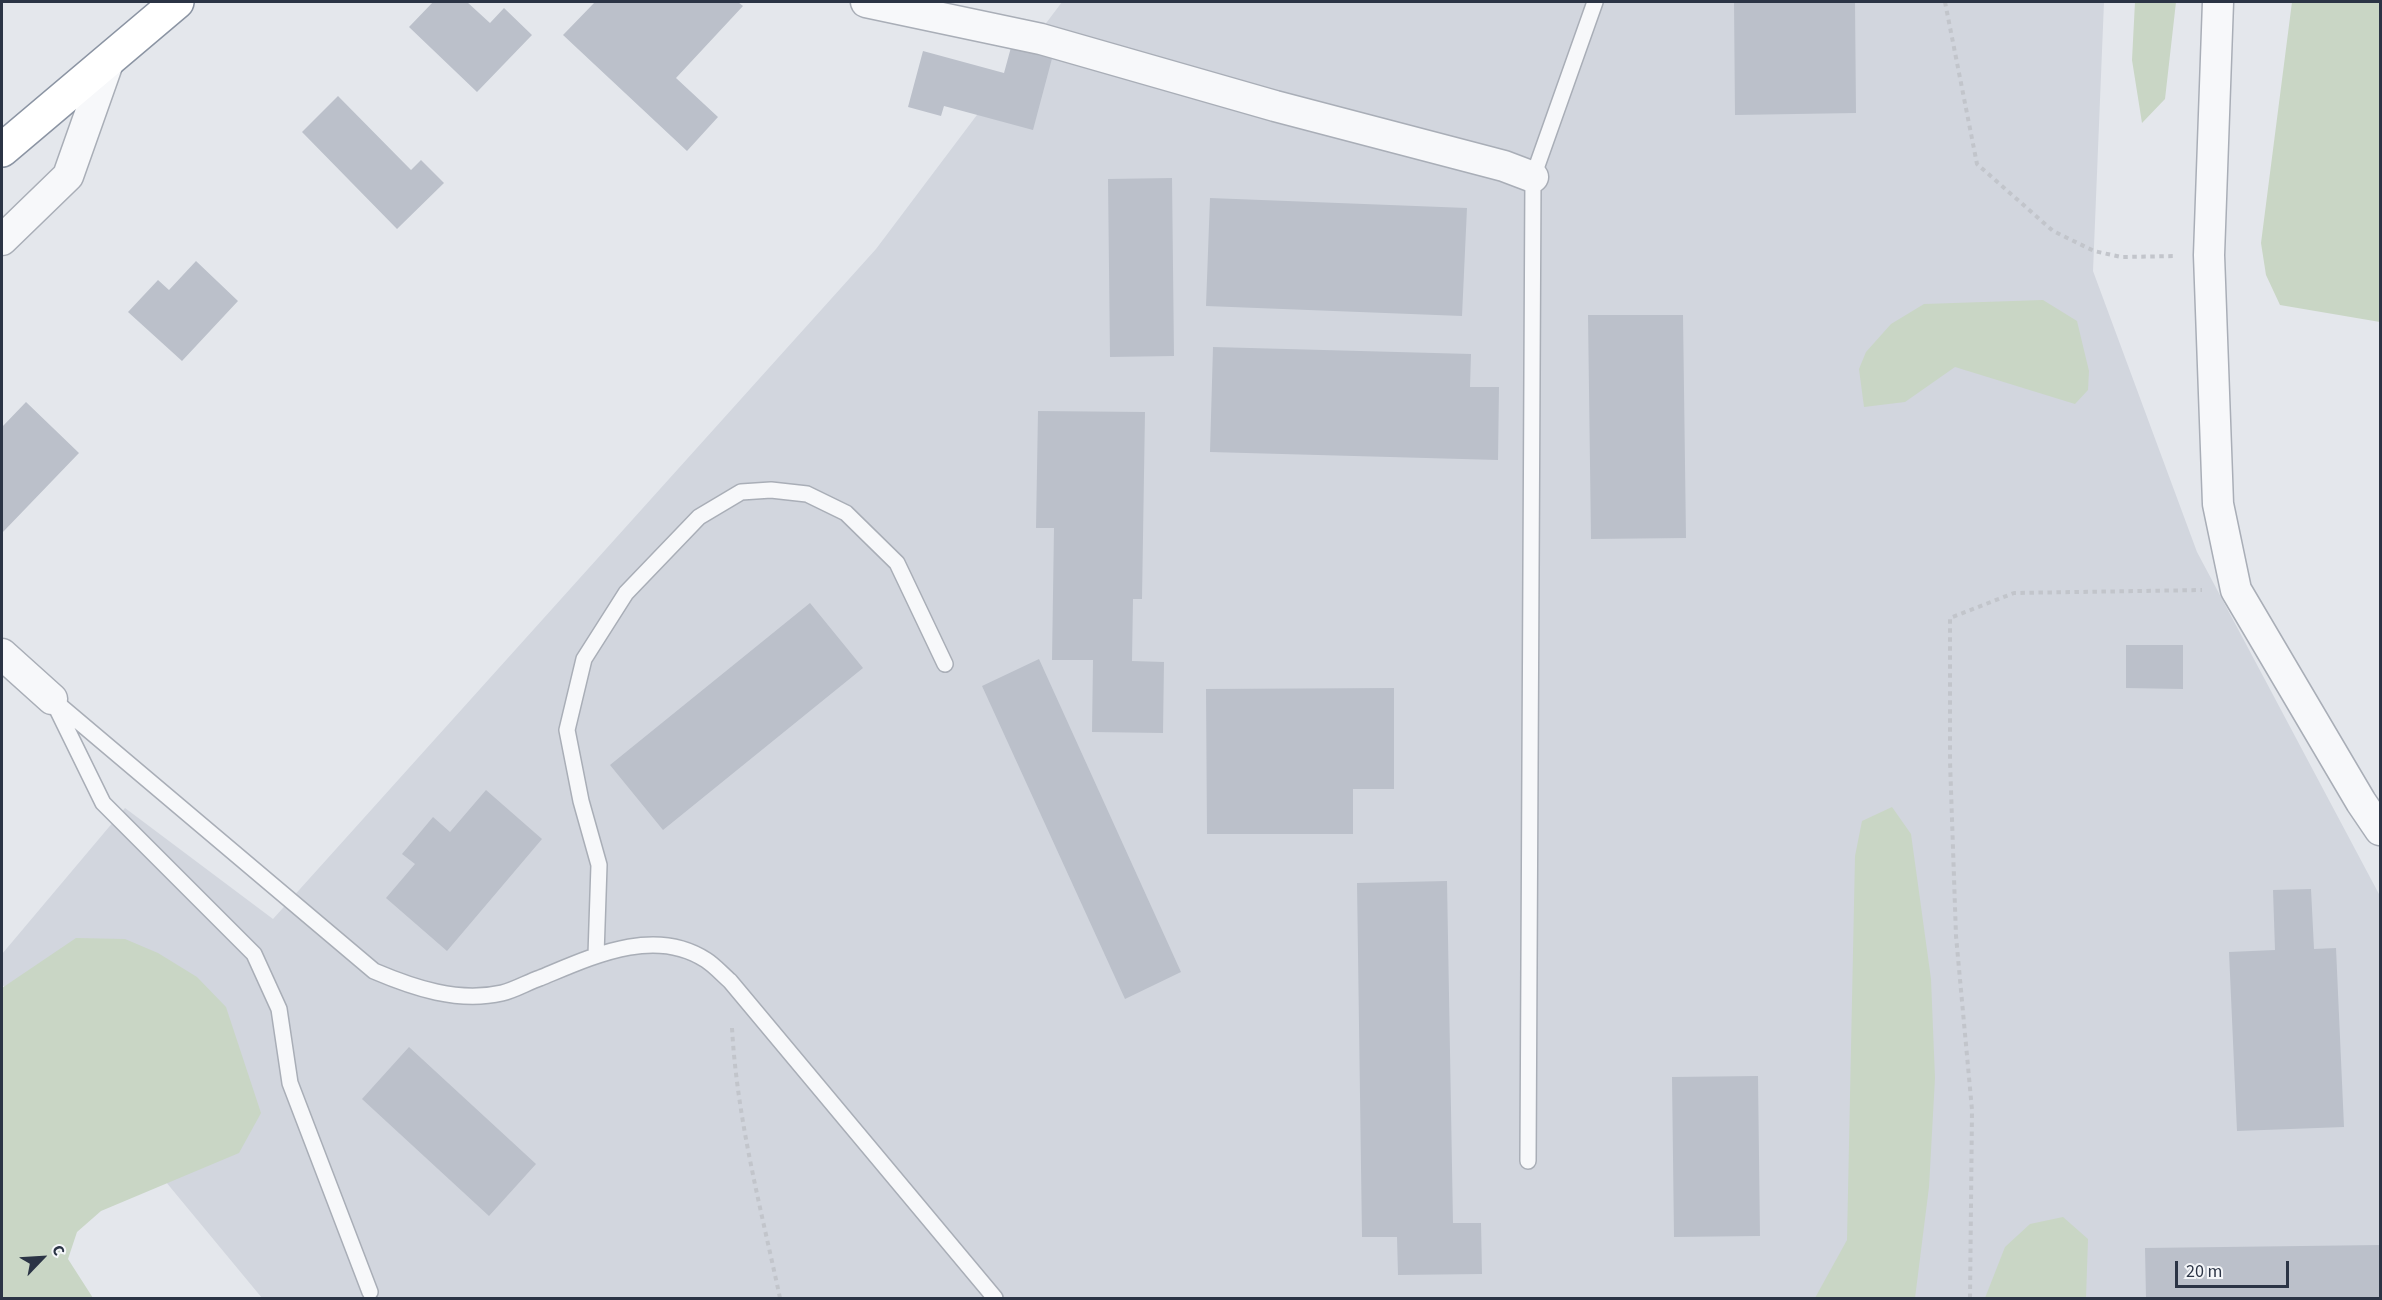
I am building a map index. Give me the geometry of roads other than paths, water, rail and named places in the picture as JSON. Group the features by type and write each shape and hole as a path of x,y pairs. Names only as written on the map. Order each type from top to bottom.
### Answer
{"highway":[{"path":"2,150 177,2"}],"street":[{"path":"866,2 1041,39 1275,106 1504,166 1533,177"},
{"path":"2218,2 2209,255 2218,504 2235,590 2380,830"},
{"path":"2,240 69,176 109,60"},
{"path":"2,654 52,699"}],"lane":[{"path":"1528,1161 1533,177 1596,2"},
{"path":"596,955 599,865 581,801 567,730 584,659 626,592 699,517 741,492 771,490 807,494 846,513 897,563 945,664"},
{"path":"52,699 374,971 412,987 455,995 502,993 596,955 638,945 676,947 706,960 730,981 996,1299"},
{"path":"52,699 103,803 254,954 279,1009 287,1047 290,1083 370,1292"}]}
